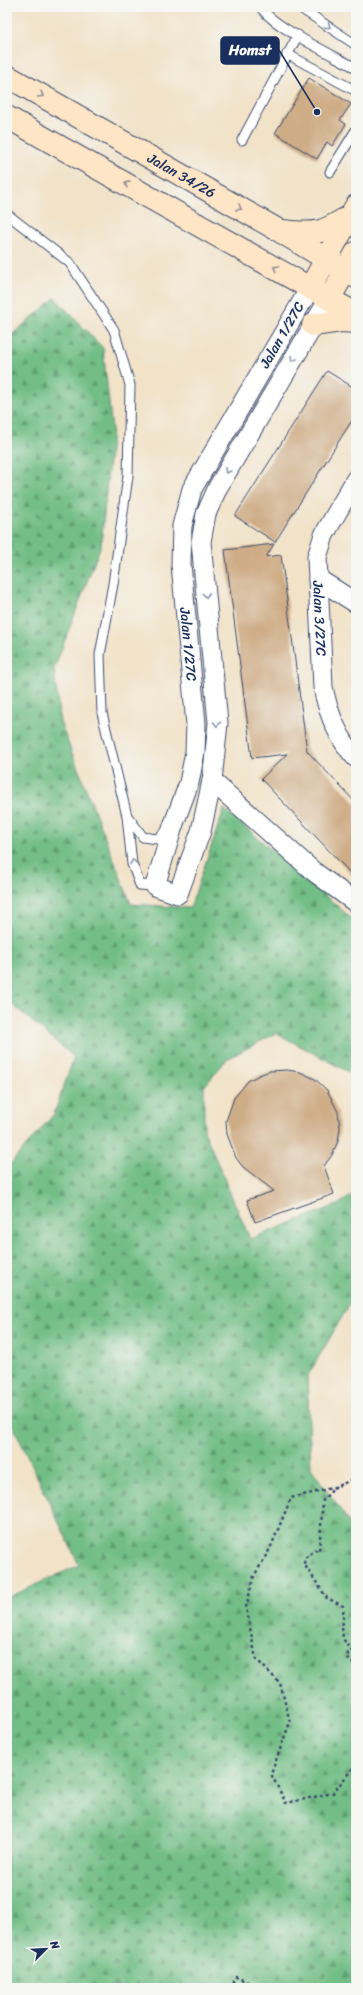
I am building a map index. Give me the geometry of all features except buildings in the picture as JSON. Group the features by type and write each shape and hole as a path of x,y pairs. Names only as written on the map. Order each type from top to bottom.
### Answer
{"main road":[{"name":"Jalan 34/26","path":"7,76 278,230 326,259 352,267"},
{"path":"7,117 356,314"},
{"path":"278,230 308,234 325,231 353,211"},
{"path":"310,288 353,211"},
{"path":"329,298 352,267"},
{"path":"313,325 340,321 356,322"}],"street":[{"name":"Jalan 1/27C","path":"310,288 192,489 182,526 181,564 196,724 195,752 189,783 173,826 155,886 178,894 201,831 212,781 218,723 201,542 206,514 218,487 329,298"},
{"name":"Jalan 3/27C","path":"356,479 324,535 317,557 324,687 328,708 336,729 356,758"},
{"path":"318,579 356,604"},
{"path":"212,781 313,871 356,903"}],"lane":[{"path":"262,7 265,14 298,35 356,68"},
{"path":"299,7 356,45"},
{"path":"242,140 298,35"},
{"path":"287,54 356,91"},
{"path":"330,172 356,130"},
{"path":"7,214 70,264 114,330 130,385 128,476 113,584 100,655 102,713 127,816 132,864 140,885 155,886"},
{"path":"127,816 143,838 157,840 173,826"}],"path":[{"path":"356,1475 352,1479 336,1486 291,1498 270,1549 254,1576 246,1607 256,1659 280,1683 290,1722 270,1774 286,1803 333,1793 356,1764"},
{"path":"336,1486 322,1500 319,1551 315,1550 305,1558 304,1564 326,1598 343,1606 342,1637 346,1645 352,1651 348,1652 347,1658 356,1666"},
{"path":"229,1988 236,1977 254,1985 254,1988"}],"green space":[{"path":"55,298 103,348 112,430 101,545 54,669 60,722 131,904 190,908 224,809 356,922 356,1076 276,1033 227,1059 204,1087 204,1131 250,1239 337,1205 356,1193 356,1298 349,1305 307,1377 311,1468 356,1532 356,1988 7,1988 7,1598 79,1565 7,1413 7,1168 54,1114 74,1057 7,1000 7,339"}],"place":[{"name":"Homst","path":"317,112"}]}
